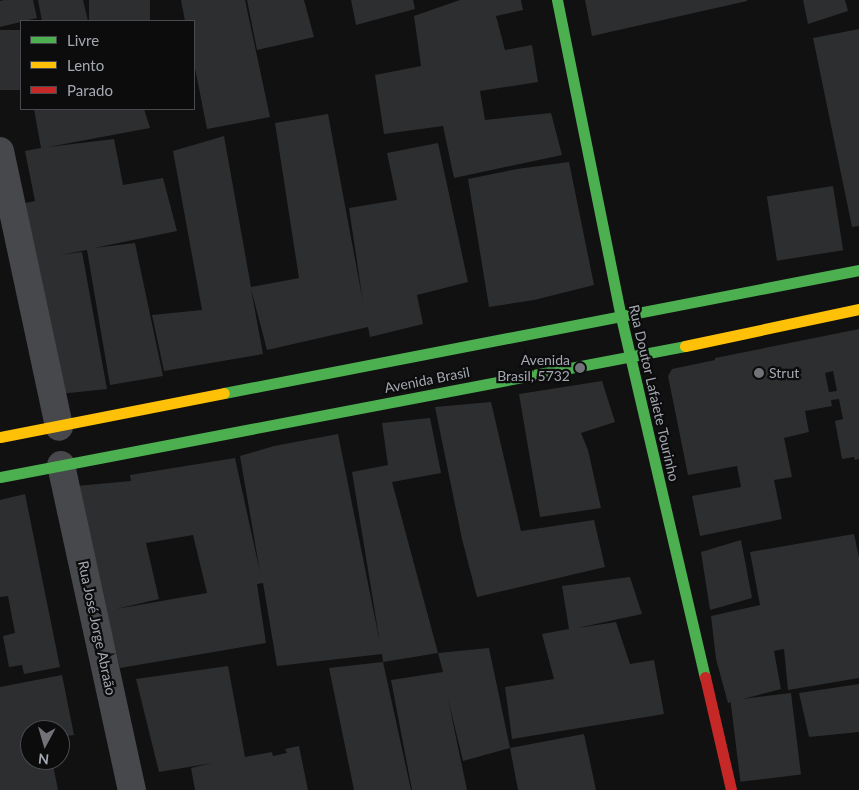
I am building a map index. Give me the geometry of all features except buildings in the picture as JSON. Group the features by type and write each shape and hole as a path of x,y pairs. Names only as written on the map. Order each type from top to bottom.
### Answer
{"main road":[{"name":"Rua Doutor Lafaiete Tourinho","path":"557,0 621,317 730,790"},
{"name":"Avenida Brasil","path":"0,437 859,270"},
{"name":"Avenida Brasil","path":"0,477 630,357 859,309"}],"street":[{"path":"0,151 59,427"},
{"name":"Rua José Jorge Abraão","path":"61,465 132,790"}],"traffic: fast":[{"path":"557,0 621,317 705,677"},
{"path":"224,393 859,270"},
{"path":"0,477 685,346"}],"traffic: slow":[{"path":"685,346 859,309"},
{"path":"0,437 224,393"}],"traffic: jam":[{"path":"705,677 731,790"}],"place":[{"name":"Avenida Brasil, 5732","path":"580,368"},
{"name":"Strut","path":"759,373"}]}
